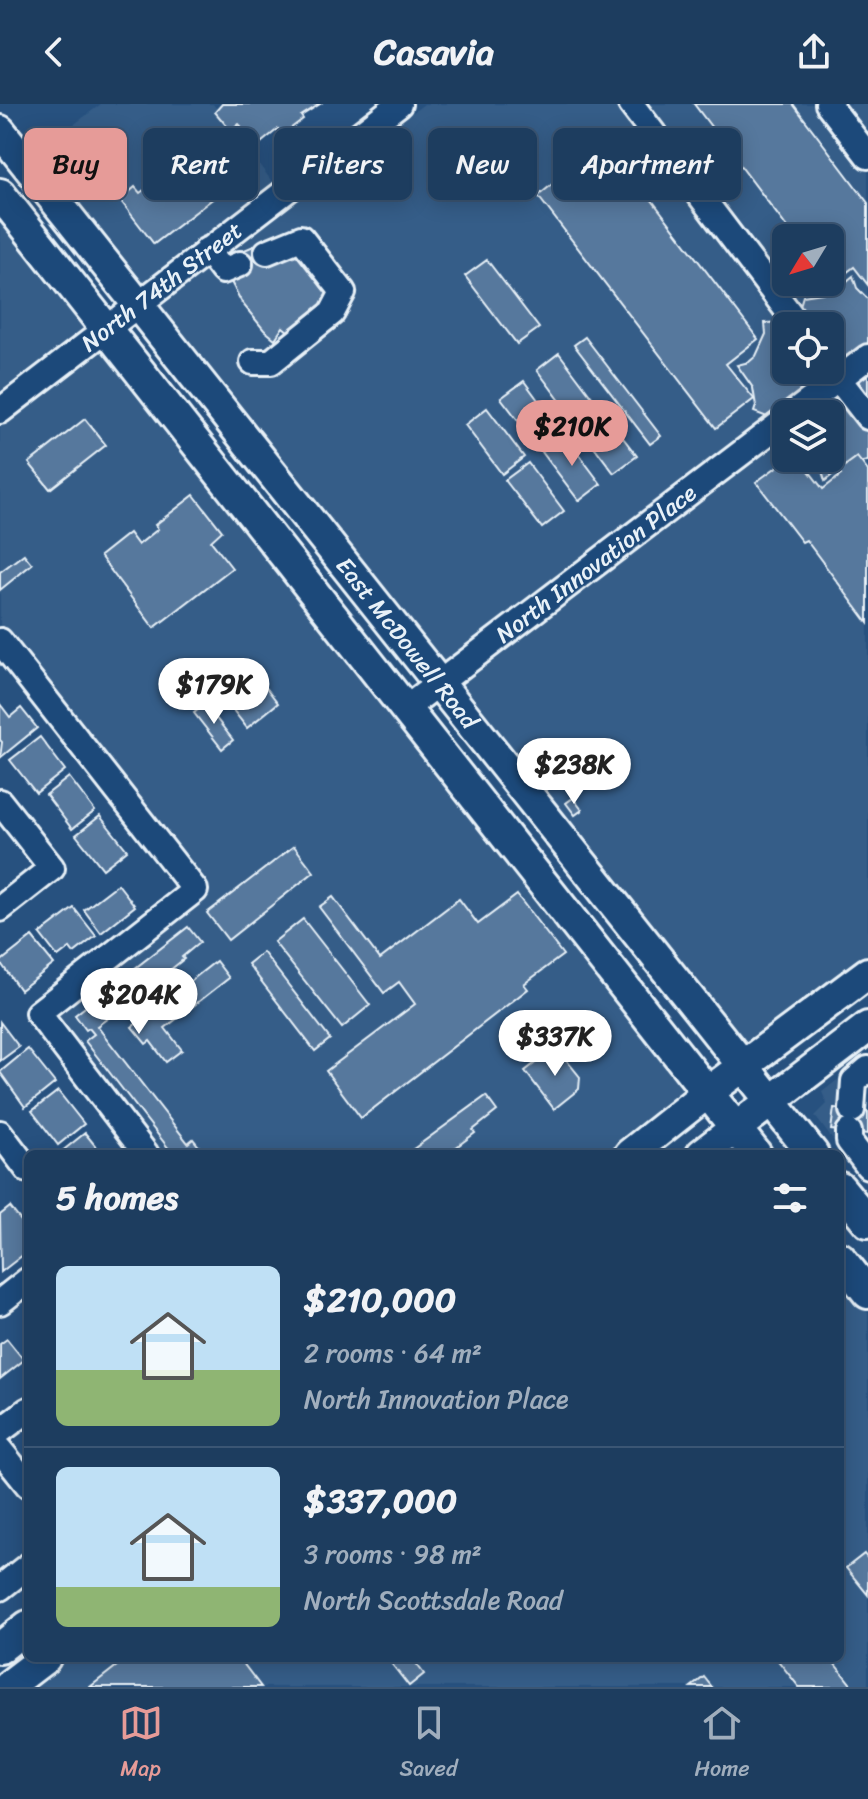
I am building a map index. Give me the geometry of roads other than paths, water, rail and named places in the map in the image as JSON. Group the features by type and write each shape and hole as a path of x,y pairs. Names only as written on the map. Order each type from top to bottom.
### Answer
{"main road":[{"name":"East McDowell Road","path":"0,131 810,1150"},
{"name":"East McDowell Road","path":"0,194 753,1150"},
{"path":"635,1150 868,973"},
{"path":"707,1150 868,1027"},
{"path":"844,1193 868,1222"},
{"path":"844,1263 868,1293"},
{"path":"0,1648 24,1629"},
{"path":"7,1687 40,1662"}],"street":[{"name":"North 74th Street","path":"0,411 399,104"},
{"path":"631,104 788,312"},
{"path":"828,104 868,156"},
{"path":"253,362 271,362 332,313 343,292 301,238 267,252"},
{"path":"207,250 223,271 240,264"},
{"path":"844,368 868,357"},
{"path":"806,400 823,384"},
{"path":"842,384 868,417"},
{"name":"North Innovation Place","path":"405,709 772,430"},
{"path":"0,641 195,890 38,1013 143,1150"},
{"path":"0,802 52,868 0,909"},
{"path":"868,1069 854,1081 849,1141 868,1166"},
{"path":"0,1133 24,1165"},
{"path":"2,1296 24,1282"},
{"path":"0,1431 24,1413"},
{"path":"0,1450 24,1480"},
{"path":"0,1588 24,1569"}]}
